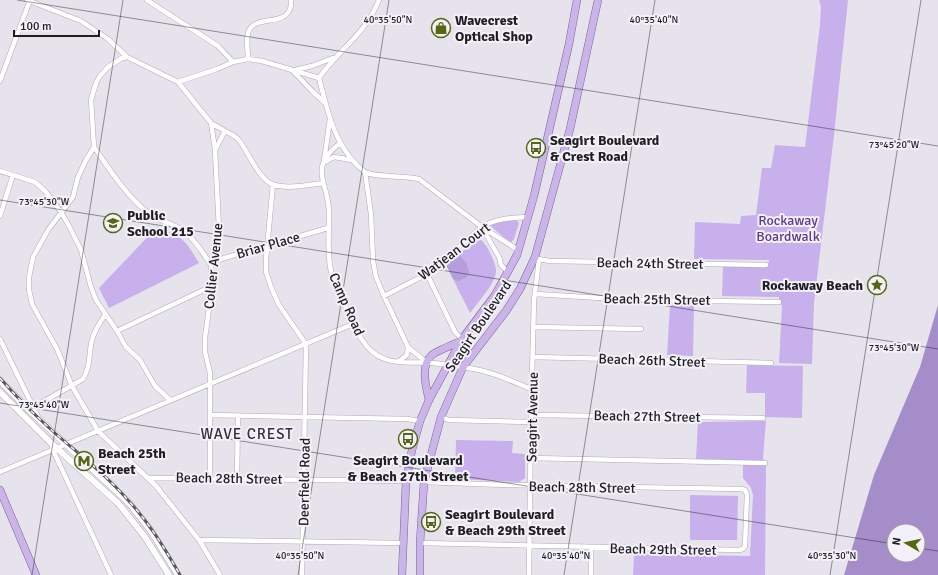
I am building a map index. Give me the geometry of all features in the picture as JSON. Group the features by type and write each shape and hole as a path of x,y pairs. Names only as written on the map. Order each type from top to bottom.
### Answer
{"main road":[{"name":"Seagirt Boulevard","path":"402,575 406,481 412,450 420,422 429,400 461,340 495,295 518,250 534,196 557,97 577,0"},
{"name":"Seagirt Boulevard","path":"420,575 420,544 424,482 441,417 463,367 508,309 537,259 570,128 598,0"},
{"path":"429,400 426,383 426,362 432,354 461,340"},
{"path":"0,490 36,575"}],"street":[{"path":"0,82 28,0 81,21 108,39 127,58 178,82 211,123 238,140 266,180 273,184 301,186 323,183"},
{"path":"147,0 218,46 233,62"},
{"path":"248,59 247,38 251,27 256,23 280,18 287,14 290,9 291,0"},
{"path":"319,78 365,26 379,0"},
{"path":"292,70 312,66 337,56"},
{"path":"127,58 122,58 108,67 100,76 96,84 91,100 94,147 120,184 133,199 158,220 176,226 191,236 211,265"},
{"path":"178,82 233,62 248,59 262,61 319,78"},
{"path":"292,70 325,103"},
{"path":"319,78 325,103 340,143 352,160 365,172 384,176 411,177 419,179 482,227 518,250"},
{"name":"Camp Road","path":"330,118 324,163 321,172 329,205 329,261 331,272 359,335 373,353 385,360 395,362 426,362 484,371 532,389"},
{"name":"Collier Avenue","path":"210,478 210,373 205,352 205,338 212,286 211,265 217,249 219,229 215,150 211,123"},
{"name":"Collier Avenue","path":"215,150 224,131"},
{"path":"324,163 334,148 340,143"},
{"path":"94,147 78,177 73,197 48,230 33,257 29,277 29,290 32,304 57,349 72,386 98,431 156,486 199,540 220,575"},
{"path":"324,163 334,157 352,160"},
{"path":"0,171 35,182 46,192 61,212 81,250 96,300 126,347 140,360 155,386 170,400"},
{"path":"365,172 371,214 373,261 376,277 408,347 426,362"},
{"path":"0,216 13,174"},
{"path":"273,184 266,272 279,305 306,344"},
{"name":"Watjean Court","path":"384,296 427,274 482,227 493,221 509,218 528,218"},
{"path":"482,227 499,257 501,265 508,272"},
{"name":"Briar Place","path":"211,265 221,259 328,228"},
{"name":"Beach 24th Street","path":"537,259 766,265"},
{"name":"Seagirt Avenue","path":"529,575 533,326 537,259"},
{"path":"427,274 455,332 461,340"},
{"path":"117,331 212,286"},
{"name":"Beach 25th Street","path":"535,294 634,300 779,302"},
{"path":"31,409 72,386 83,379 87,374 91,343 95,332 105,315"},
{"path":"0,472 353,324"},
{"path":"533,326 641,330"},
{"path":"0,339 31,409"},
{"name":"Deerfield Road","path":"302,575 306,344"},
{"path":"395,362 406,357 408,347"},
{"name":"Beach 26th Street","path":"533,357 771,363"},
{"path":"0,381 31,409 39,420 121,495 158,540 178,575"},
{"path":"0,392 49,440 55,449 111,575"},
{"path":"210,415 407,419 420,422"},
{"name":"Beach 27th Street","path":"531,415 763,418"},
{"path":"237,478 238,416"},
{"path":"441,417 449,420 531,422"},
{"path":"55,449 108,494 129,516 151,545 168,575"},
{"name":"Beach 28th Street","path":"530,458 765,463"},
{"name":"Beach 28th Street","path":"148,478 406,481"},
{"name":"Beach 28th Street","path":"424,482 530,486 741,489 745,490 747,494 746,546 739,550"},
{"path":"199,540 403,543"},
{"name":"Beach 29th Street","path":"420,544 739,550"},
{"path":"590,575 591,548"}],"green space":[{"name":"Rockaway Boardwalk","path":"819,0 848,0 814,303 812,364 779,363 782,306 779,302 779,297 722,296 723,267 768,266 769,260 694,259 695,222 740,224 741,216 756,215 762,168 771,168 775,145 805,147 820,25 821,7"},
{"path":"516,220 519,223 514,239 511,242 488,224"},
{"path":"157,227 182,239 190,248 199,263 109,308 99,288"},
{"path":"479,238 489,250 496,268 495,275 490,286 470,313 453,279 458,282 466,278 466,262 459,254"},
{"path":"670,305 694,305 693,356 667,355"},
{"path":"747,365 803,366 802,418 765,417 765,393 746,393"},
{"path":"766,421 764,461 696,459 698,422"},
{"path":"456,440 513,441 512,453 525,454 525,478 519,482 455,479"},
{"path":"743,464 766,465 765,575 633,575 634,554 750,556 753,495 751,488 743,478"},
{"path":"690,495 738,496 737,540 690,540"}],"shaded area":[{"path":"459,254 466,262 469,273 466,278 458,282 453,279 446,265 448,259"},
{"path":"938,305 938,575 844,575 874,475 920,367"}],"railway":[{"path":"0,378 34,414 118,489 155,535 180,575"}],"place":[{"name":"Wavecrest Optical Shop","path":"441,28"},
{"name":"Seagirt Boulevard & Crest Road","path":"536,148"},
{"name":"Public School 215","path":"113,223"},
{"name":"Rockaway Beach","path":"877,285"},
{"name":"Seagirt Boulevard & Beach 27th Street","path":"408,439"},
{"name":"Beach 25th Street","path":"84,461"},
{"name":"Seagirt Boulevard & Beach 29th Street","path":"431,522"}],"district":[{"name":"WAVE CREST","path":"247,434"}]}
